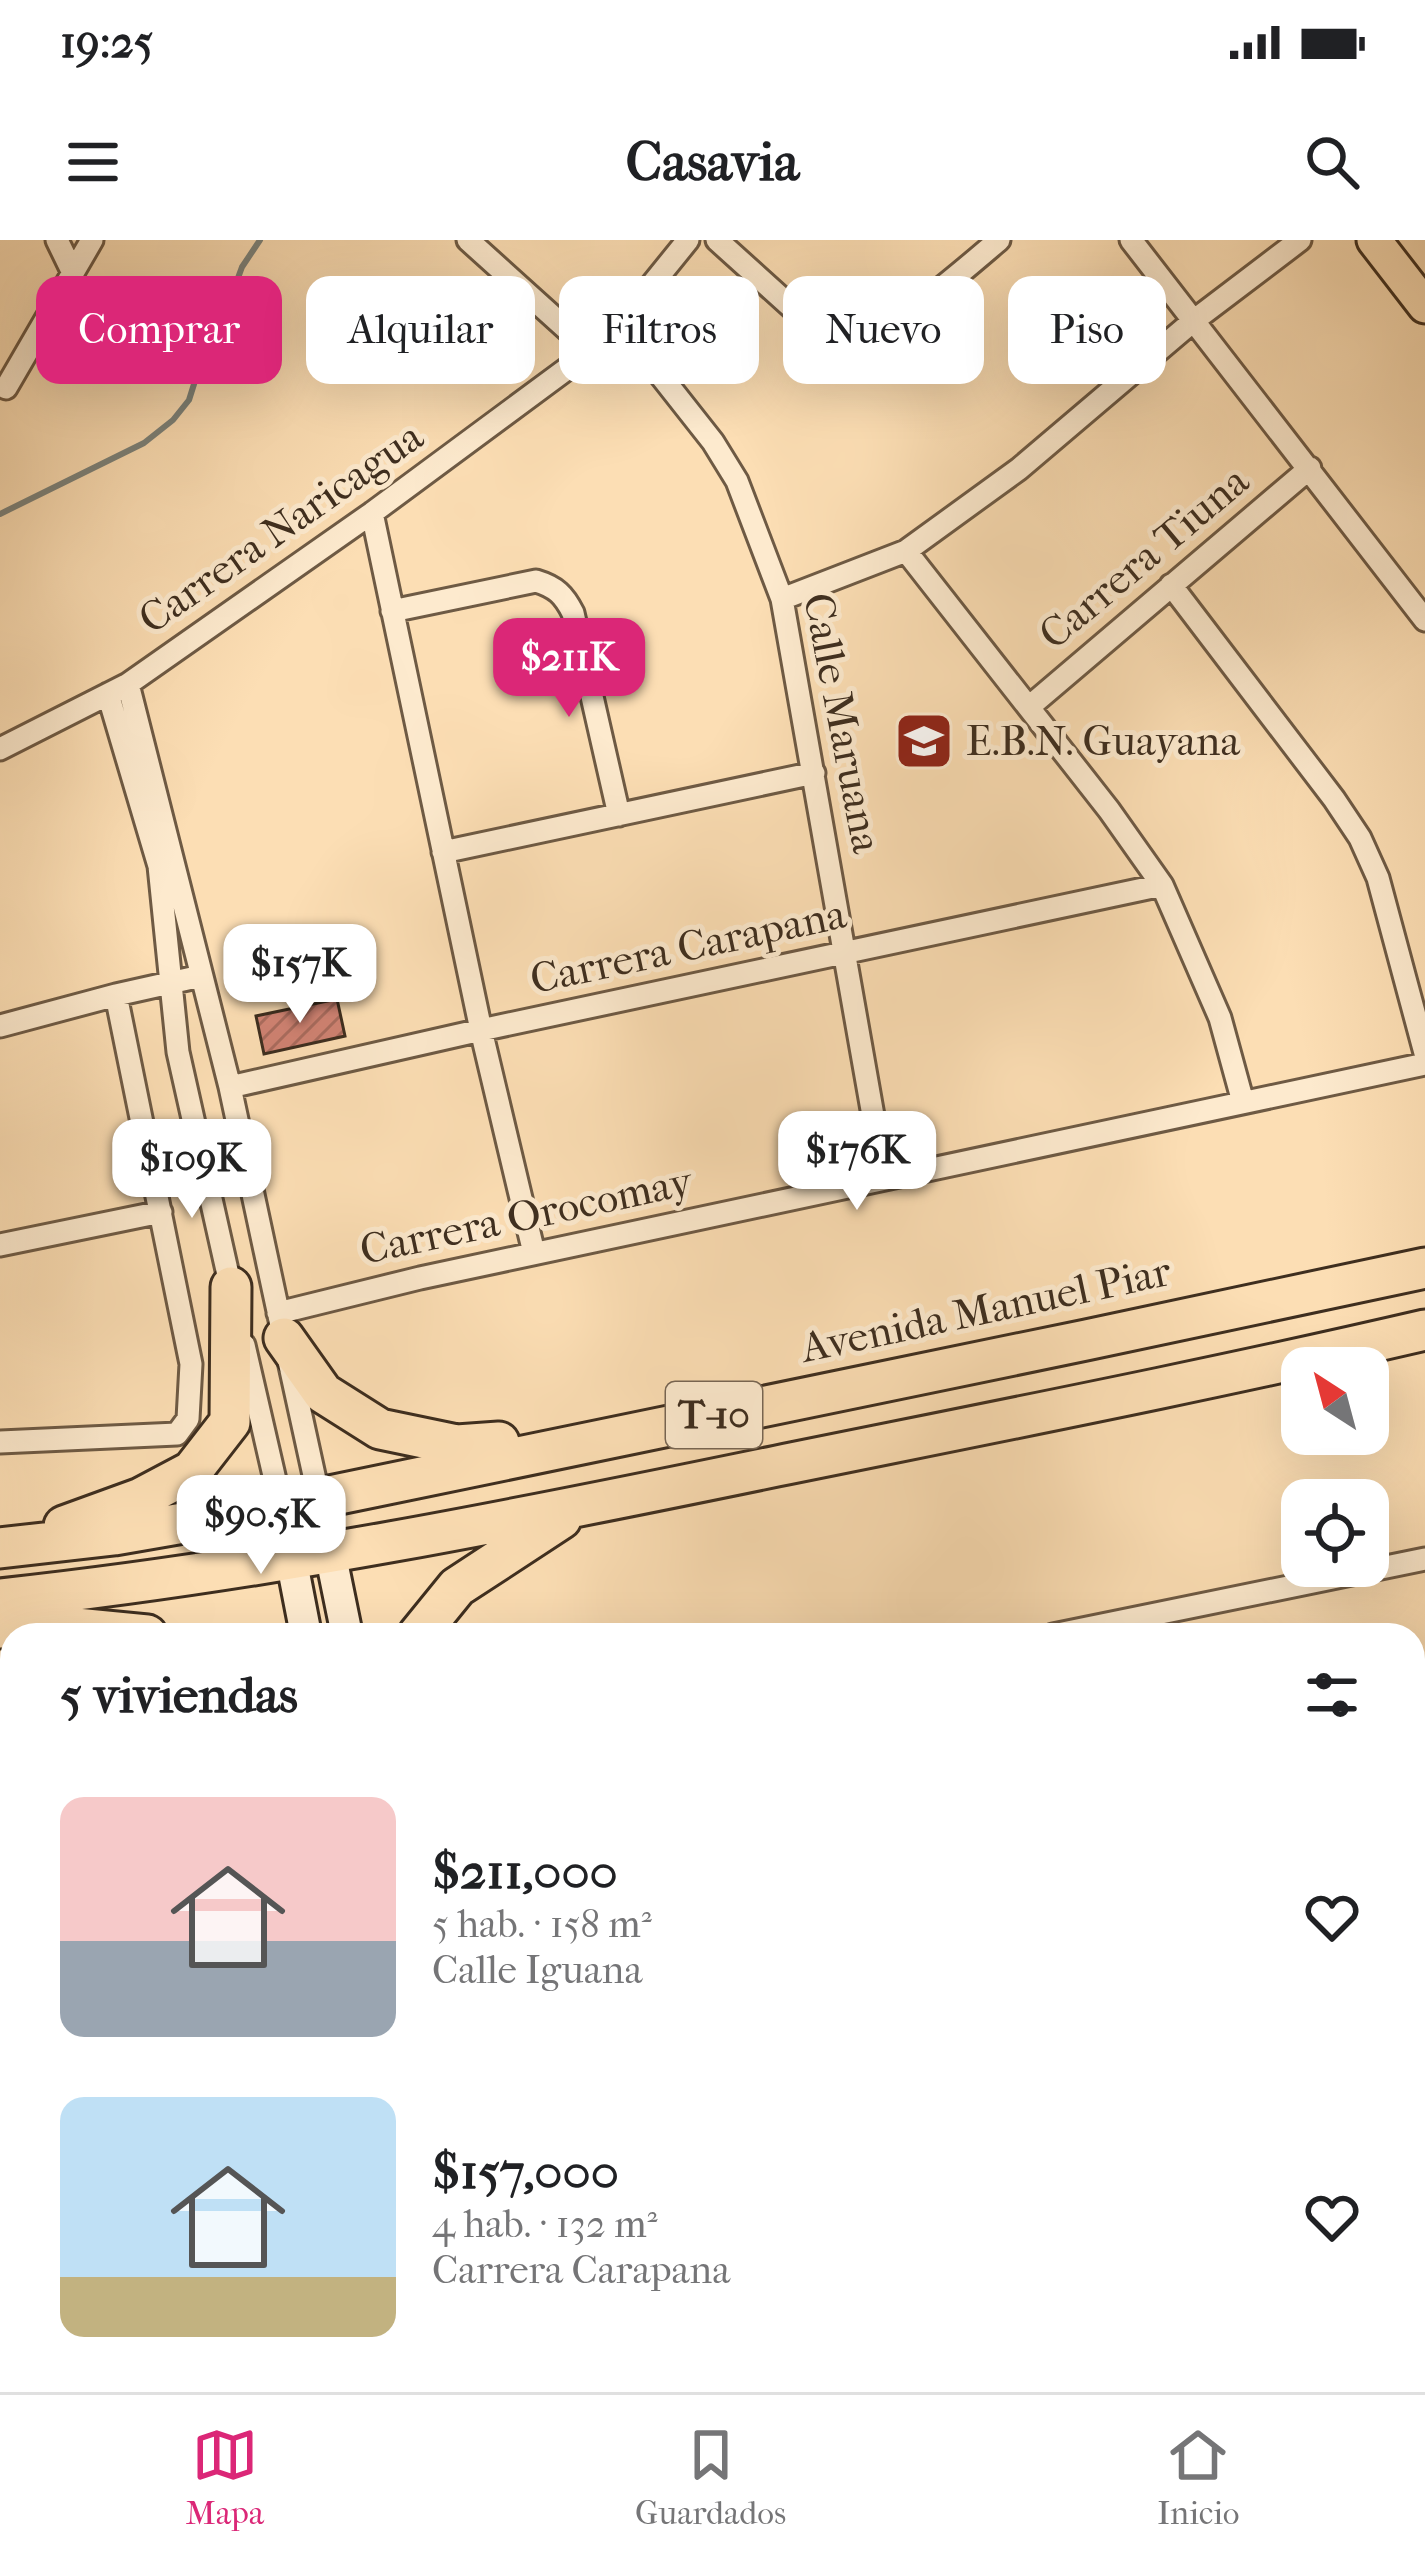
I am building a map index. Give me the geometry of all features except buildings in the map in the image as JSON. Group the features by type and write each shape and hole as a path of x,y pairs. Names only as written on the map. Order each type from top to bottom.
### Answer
{"highway":[{"name":"Avenida Manuel Piar","path":"2,1548 114,1535 280,1506 1425,1268"},
{"path":"2,1548 141,1498 192,1471 230,1422 231,1287"},
{"path":"281,1325 322,1394 380,1429 457,1444 607,1438"},
{"name":"T-10","path":"0,1599 291,1558 585,1506 1045,1414 1425,1330"},
{"path":"428,1623 457,1586 585,1506"}],"main road":[{"path":"1374,240 1425,306"}],"street":[{"path":"57,240 73,273"},
{"path":"6,388 92,240"},
{"path":"468,240 559,322"},
{"name":"Carrera Naricagua","path":"659,276 688,240"},
{"path":"716,240 820,333 839,344 860,344 882,332 999,240"},
{"path":"1131,240 1425,620"},
{"path":"782,599 906,551 1018,469 1192,322 1300,240"},
{"name":"Carrera Naricagua","path":"0,748 118,689 372,513 559,375"},
{"name":"Calle Maruana","path":"667,384 737,481 782,599 884,1178"},
{"name":"Carrera Tiuna","path":"1029,707 1310,468"},
{"path":"372,513 534,1253"},
{"path":"906,551 1162,885 1220,1018 1243,1102"},
{"path":"392,611 536,581 554,586 573,614 619,815"},
{"path":"1172,585 1360,838 1378,878 1425,1054"},
{"path":"118,689 230,1087 345,1623"},
{"path":"118,689 159,866 178,1052 304,1623"},
{"path":"443,852 814,773"},
{"name":"Carrera Carapana","path":"230,1087 1162,885"},
{"path":"0,1026 201,976"},
{"path":"0,1442 178,1434 188,1419 191,1364 116,995"},
{"name":"Carrera Orocomay","path":"281,1325 534,1253 1425,1064"},
{"path":"0,1245 161,1212"},
{"path":"1111,1623 1425,1558"}],"waterway":[{"path":"0,514 144,443 173,420 189,400 242,267 260,240"}],"place":[{"name":"E.B.N. Guayana","path":"924,741"}]}
